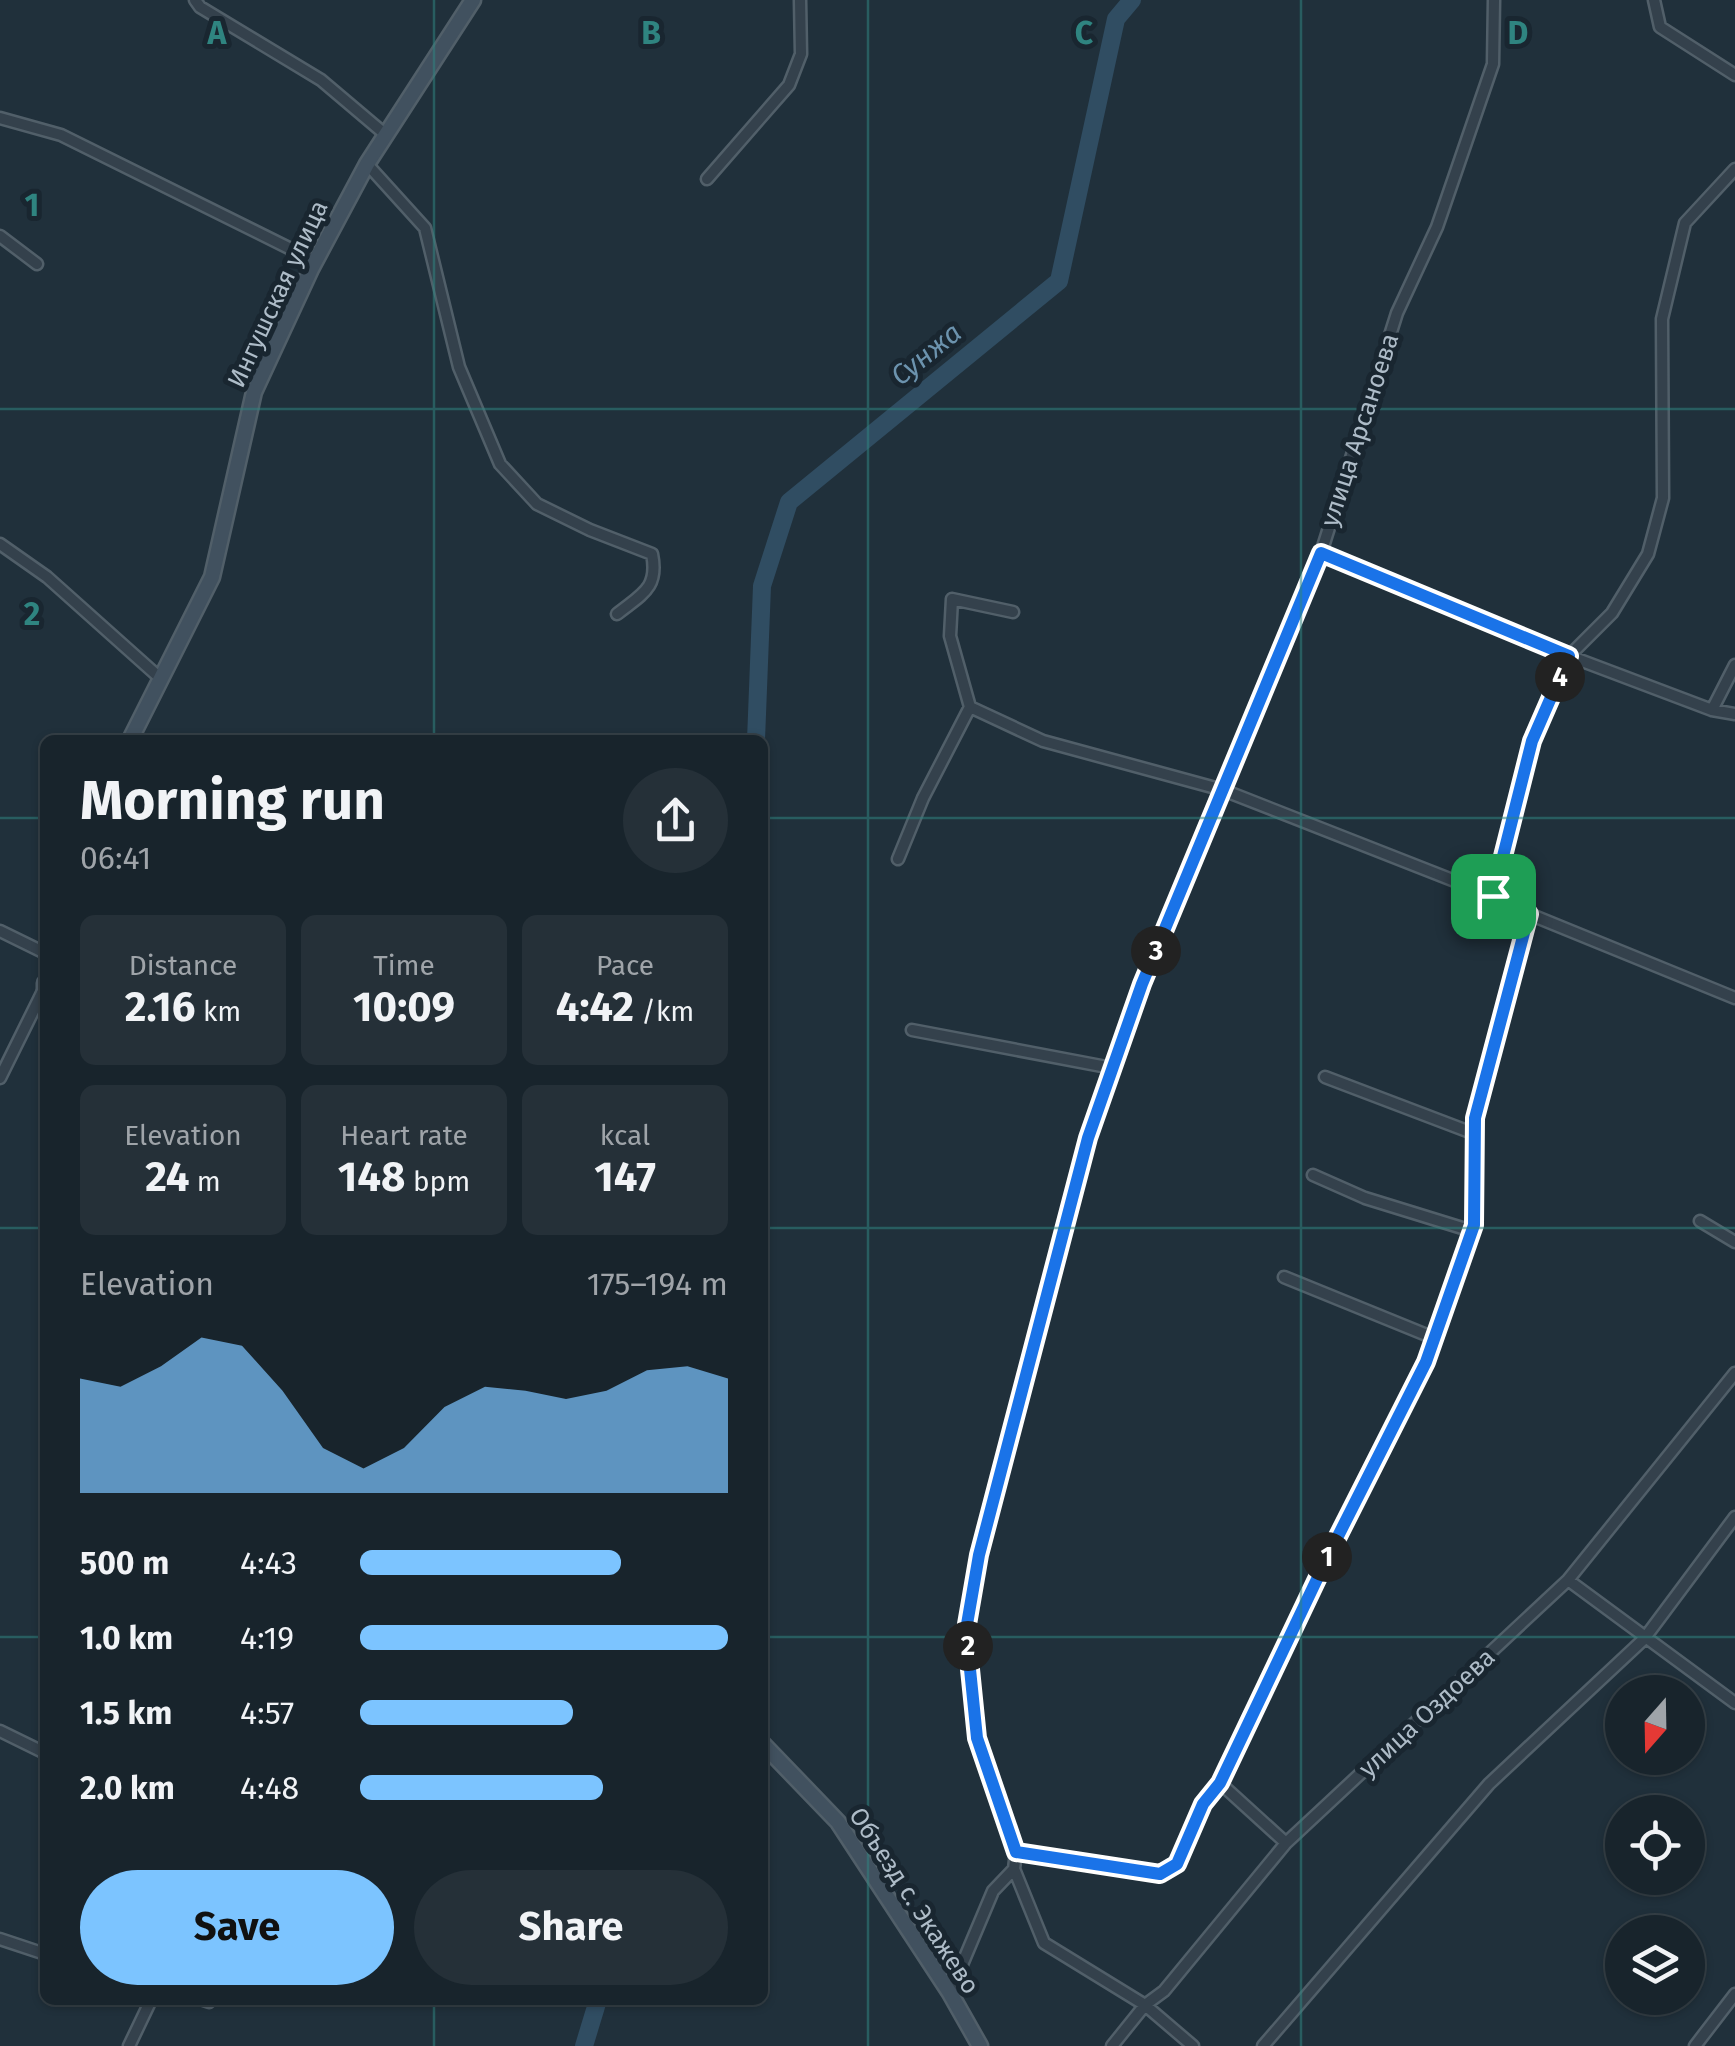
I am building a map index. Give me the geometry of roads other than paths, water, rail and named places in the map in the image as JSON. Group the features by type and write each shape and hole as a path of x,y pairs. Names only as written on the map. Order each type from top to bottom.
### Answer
{"street":[{"path":"194,0 321,80 386,135"},
{"name":"Ингушская улица","path":"132,735 212,577 254,392 316,260 367,164 473,0"},
{"path":"706,179 790,85 801,54 800,0"},
{"name":"улица Арсаноева","path":"1193,2046 1146,2006 1044,1943 1014,1869 1016,1852 977,1738 966,1630 979,1555 1088,1138 1142,984 1321,553 1397,314 1437,227 1493,64 1494,0"},
{"path":"1654,0 1660,27 1735,76"},
{"path":"0,118 62,134 316,260"},
{"path":"367,164 425,228 459,367 500,464 538,504 652,554 656,571 651,586 618,614"},
{"path":"1493,896 1532,741 1569,656 1612,613 1648,554 1663,498 1662,318 1685,222 1735,170"},
{"path":"0,236 37,264"},
{"path":"0,544 46,577 160,678"},
{"path":"1321,553 1569,656 1712,710 1735,714"},
{"path":"898,859 923,798 970,707 950,636 952,599 1013,612"},
{"path":"1712,710 1735,665"},
{"path":"970,707 1043,741 1223,790 1493,896 1735,998"},
{"path":"1016,1852 1160,1874 1177,1864 1203,1804 1220,1783 1426,1362 1472,1231 1475,1118 1529,914"},
{"path":"0,931 40,951"},
{"path":"0,1078 40,998"},
{"path":"912,1030 1112,1068"},
{"path":"1325,1077 1475,1134"},
{"path":"1313,1176 1364,1198 1472,1231"},
{"path":"1700,1221 1735,1242"},
{"path":"1284,1277 1434,1338"},
{"name":"улица Оздоева","path":"1112,2046 1164,1991 1286,1844 1568,1580 1735,1373"},
{"path":"1264,2046 1489,1784 1644,1640 1735,1517"},
{"path":"1568,1580 1644,1640 1735,1703"},
{"path":"0,1731 40,1751"},
{"name":"Объезд с. Экажево","path":"768,1748 838,1822 950,1993 980,2046"},
{"path":"1220,1783 1286,1844"},
{"path":"950,1993 993,1891 1014,1869"},
{"path":"0,1939 40,1952"},
{"path":"1695,2046 1735,1994"},
{"path":"128,2046 148,2005"}],"waterway":[{"name":"Сунжа","path":"756,735 762,586 789,502 1059,281 1116,19 1132,0"},
{"name":"Сунжа","path":"584,2046 596,2005"}]}
